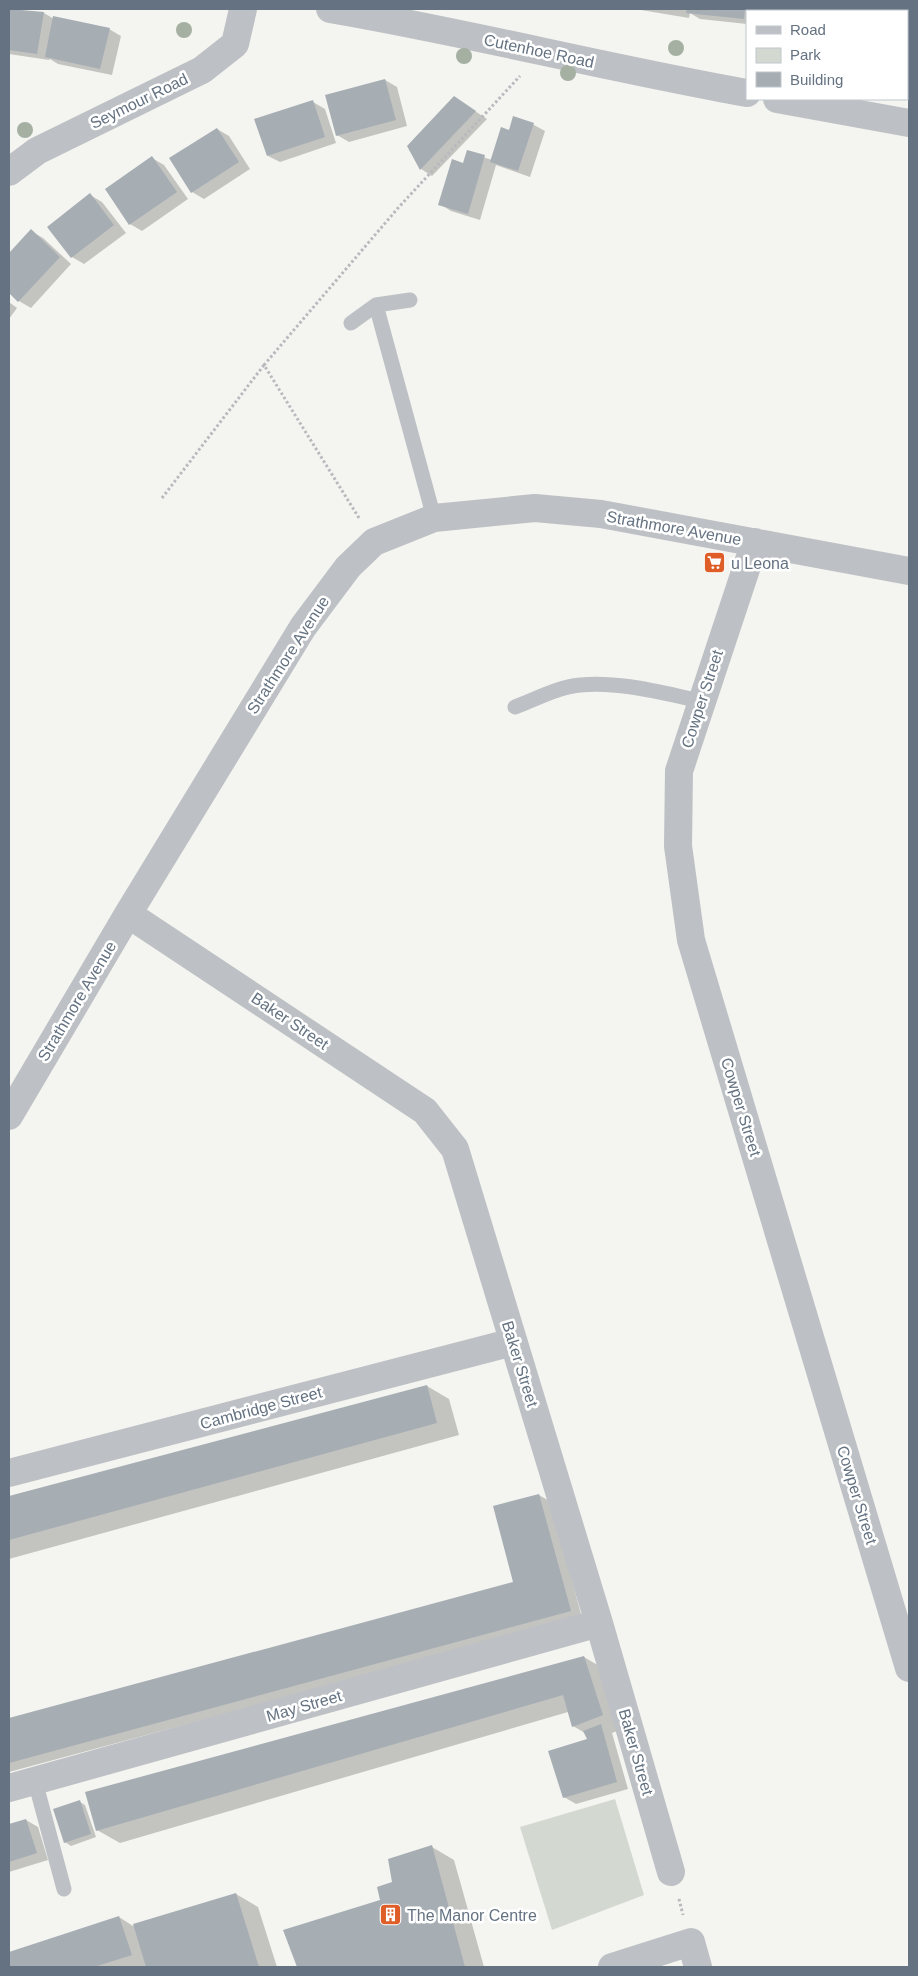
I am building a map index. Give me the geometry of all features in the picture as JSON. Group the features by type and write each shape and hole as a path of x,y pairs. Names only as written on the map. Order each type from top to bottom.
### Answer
{"street":[{"name":"Seymour Road","path":"9,172 37,151 202,70 235,44 243,9"},
{"name":"Cutenhoe Road","path":"330,9 543,51 646,75 746,93"},
{"path":"782,100 909,123"},
{"name":"Strathmore Avenue","path":"9,1116 128,914 303,627 348,566 374,542 434,518 535,508 601,514 909,571"},
{"name":"Cowper Street","path":"756,542 678,771 678,846 691,940 909,1668"},
{"name":"Baker Street","path":"128,914 425,1111 455,1149 599,1623 671,1872"},
{"name":"Cambridge Street","path":"9,1473 513,1342"},
{"name":"May Street","path":"9,1788 599,1623"},
{"path":"612,1967 695,1955"}],"lane":[{"path":"351,323 376,305 410,300"},
{"path":"376,305 434,518"},
{"path":"515,707 579,685 605,684 701,701"},
{"path":"35,1781 64,1889"}],"path":[{"path":"162,498 264,366"},
{"path":"671,1872 695,1955"}],"green space":[{"path":"615,1799 644,1895 552,1930 520,1827"}],"building":[{"path":"9,9 44,12 37,54 9,50"},
{"path":"687,9 745,9 744,19 686,13"},
{"path":"755,9 812,9 812,10"},
{"path":"822,9 880,9 880,10"},
{"path":"909,9 909,43 908,10 890,10"},
{"path":"53,16 110,28 100,69 45,57"},
{"path":"385,79 396,120 336,136 325,95"},
{"path":"454,96 476,111 420,170 407,146"},
{"path":"313,100 325,137 267,156 254,119"},
{"path":"513,116 534,123 518,171 490,162 501,127 509,130"},
{"path":"217,128 239,162 191,193 169,158"},
{"path":"467,150 485,155 468,214 438,205 452,159 463,163"},
{"path":"152,156 177,192 129,225 105,189"},
{"path":"90,193 114,225 71,258 47,227"},
{"path":"31,229 60,257 18,302 9,293 9,253"},
{"path":"427,1385 437,1423 9,1540 9,1496"},
{"path":"539,1494 571,1611 9,1763 9,1718 513,1582 493,1506"},
{"path":"584,1656 603,1715 572,1727 563,1695 96,1831 85,1792"},
{"path":"601,1724 617,1782 563,1798 548,1751 587,1739 583,1731"},
{"path":"80,1800 91,1834 64,1843 53,1809"},
{"path":"26,1819 37,1853 9,1862 9,1824"},
{"name":"The Manor Centre","path":"432,1845 465,1967 297,1967 283,1930 380,1900 377,1887 392,1882 388,1859"},
{"path":"236,1893 259,1967 146,1967 133,1924"},
{"path":"119,1916 132,1955 94,1967 9,1967 9,1952"}],"place":[{"name":"u Leona","path":"715,563"},
{"name":"The Manor Centre","path":"391,1915"}]}
